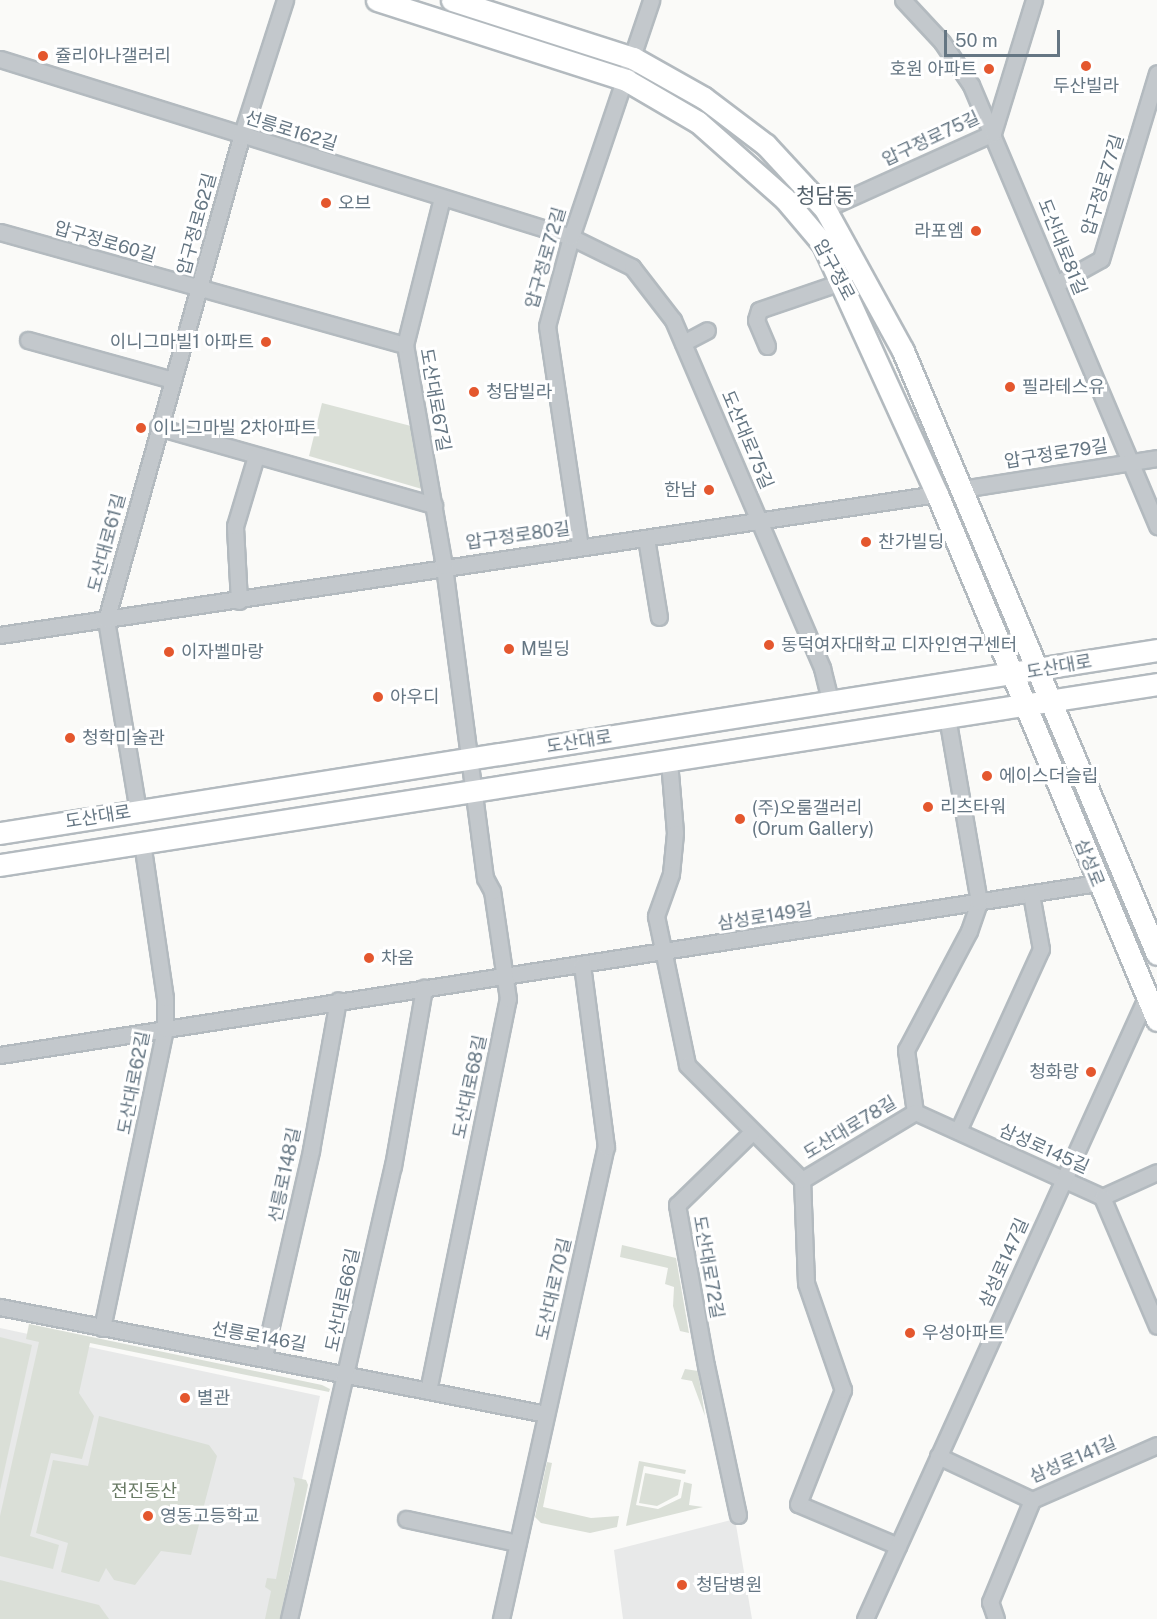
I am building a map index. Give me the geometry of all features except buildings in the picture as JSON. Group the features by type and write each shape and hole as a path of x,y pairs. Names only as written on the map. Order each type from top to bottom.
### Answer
{"main road":[{"name":"압구정로","path":"377,0 626,80 698,122 743,160 823,244 937,494 1024,706"},
{"name":"압구정로","path":"452,0 633,58 704,98 766,145 825,209 903,351 1036,671"},
{"name":"도산대로","path":"0,833 1012,675 1157,650"},
{"name":"삼성로","path":"1036,671 1154,938"},
{"name":"도산대로","path":"0,865 1157,684"},
{"name":"삼성로","path":"1024,706 1097,883 1157,1020"}],"street":[{"name":"압구정로62길","path":"285,0 241,137 199,289 405,345"},
{"name":"압구정로72길","path":"580,547 547,326 571,237 626,80 651,0"},
{"name":"도산대로81길","path":"903,0 942,42 971,85 1056,284 1128,462 1157,526"},
{"name":"압구정로75길","path":"825,209 993,133 1034,0"},
{"name":"선릉로162길","path":"0,59 241,137 571,237"},
{"name":"압구정로77길","path":"1056,284 1101,259 1157,73"},
{"name":"도산대로67길","path":"442,198 405,345 444,566 475,791"},
{"name":"압구정로60길","path":"0,232 199,289"},
{"name":"도산대로75길","path":"571,237 632,267 673,320 822,668 831,703"},
{"path":"767,346 756,320 759,310 841,282"},
{"name":"도산대로61길","path":"138,811 106,620 158,428 199,289"},
{"path":"683,343 707,330"},
{"path":"28,340 172,380"},
{"path":"158,428 434,505"},
{"path":"239,601 235,526 256,456"},
{"name":"압구정로79길","path":"962,489 1157,458"},
{"name":"압구정로80길","path":"0,635 239,601 444,566 937,494"},
{"path":"646,538 658,616"},
{"name":"도산대로78길","path":"898,1546 798,1504 843,1390 806,1283 802,1180 915,1112 906,1050 969,931 979,902 947,717"},
{"path":"669,761 675,833 671,874 656,916 687,1065 751,1133 802,1180"},
{"name":"도산대로68길","path":"428,1391 508,999 492,891 485,878 475,791"},
{"name":"도산대로62길","path":"102,1328 165,1029 165,998 142,843"},
{"name":"삼성로149길","path":"504,974 665,953 1097,883"},
{"path":"958,1131 1041,949 1031,894"},
{"name":"도산대로70길","path":"501,1619 606,1147 582,965"},
{"path":"1,1058 504,974"},
{"name":"도산대로66길","path":"290,1619 393,1166 424,988"},
{"name":"삼성로147길","path":"865,1619 1147,996"},
{"name":"선릉로148길","path":"264,1356 311,1150 338,1000"},
{"name":"삼성로145길","path":"915,1112 1102,1197 1157,1172"},
{"name":"도산대로72길","path":"738,1515 706,1366 677,1205 751,1133"},
{"path":"1102,1197 1157,1326"},
{"name":"선릉로146길","path":"0,1307 102,1328 264,1356 546,1414"},
{"name":"삼성로141길","path":"938,1456 1032,1500 1157,1445"},
{"path":"996,1619 990,1602 1032,1500"},
{"path":"406,1519 517,1543"}],"shaded area":[{"name":"영동고등학교","path":"0,1328 320,1396 272,1619 0,1619"},
{"name":"청담병원","path":"735,1519 752,1619 623,1619 614,1550"}],"green space":[{"path":"322,403 411,426 422,489 309,456"},
{"path":"622,1245 676,1258 689,1333 680,1331 673,1306 674,1287 665,1284 668,1268 620,1257"},
{"path":"29,1324 322,1385 330,1389 329,1392 90,1343 79,1393 94,1416 82,1459 51,1453 30,1536 59,1545 53,1569 0,1556 0,1516 39,1342 26,1339"},
{"path":"0,1337 32,1345 0,1490"},
{"path":"685,1369 698,1371 705,1416 692,1381 681,1379"},
{"name":"전진동산","path":"99,1416 209,1445 217,1456 191,1555 161,1551 135,1585 114,1580 106,1568 99,1582 61,1572 68,1543 36,1533 53,1460 88,1466"},
{"path":"639,1461 686,1470 685,1474 644,1466 636,1505 658,1509 681,1498 684,1482 692,1484 689,1505 703,1507 626,1526"},
{"path":"547,1462 552,1463 543,1507 591,1518 619,1516 617,1527 590,1533 541,1523 535,1517"},
{"path":"645,1473 681,1480 678,1495 657,1506 639,1503"},
{"path":"293,1477 306,1480 308,1485 280,1619 265,1619 271,1591 265,1587 267,1578 276,1579 295,1484"},
{"path":"0,1580 99,1605 109,1619 0,1619"}],"place":[{"name":"쥴리아나갤러리","path":"43,56"},
{"name":"두산빌라","path":"1086,66"},
{"name":"호원 아파트","path":"989,69"},
{"name":"오브","path":"326,203"},
{"name":"라포엠","path":"976,231"},
{"name":"이니그마빌1 아파트","path":"266,342"},
{"name":"필라테스유","path":"1010,387"},
{"name":"청담빌라","path":"474,392"},
{"name":"이니그마빌 2차아파트","path":"141,428"},
{"name":"한남","path":"709,490"},
{"name":"찬가빌딩","path":"866,542"},
{"name":"동덕여자대학교 디자인연구센터","path":"769,645"},
{"name":"M빌딩","path":"509,649"},
{"name":"이자벨마랑","path":"169,652"},
{"name":"아우디","path":"378,697"},
{"name":"청학미술관","path":"70,738"},
{"name":"에이스더슬립","path":"987,776"},
{"name":"리츠타워","path":"928,807"},
{"name":"(주)오룸갤러리 (Orum Gallery)","path":"740,819"},
{"name":"차움","path":"369,958"},
{"name":"청화랑","path":"1091,1072"},
{"name":"우성아파트","path":"910,1333"},
{"name":"별관","path":"185,1398"},
{"name":"영동고등학교","path":"148,1516"},
{"name":"청담병원","path":"682,1585"}],"district":[{"name":"청담동","path":"825,196"}]}
